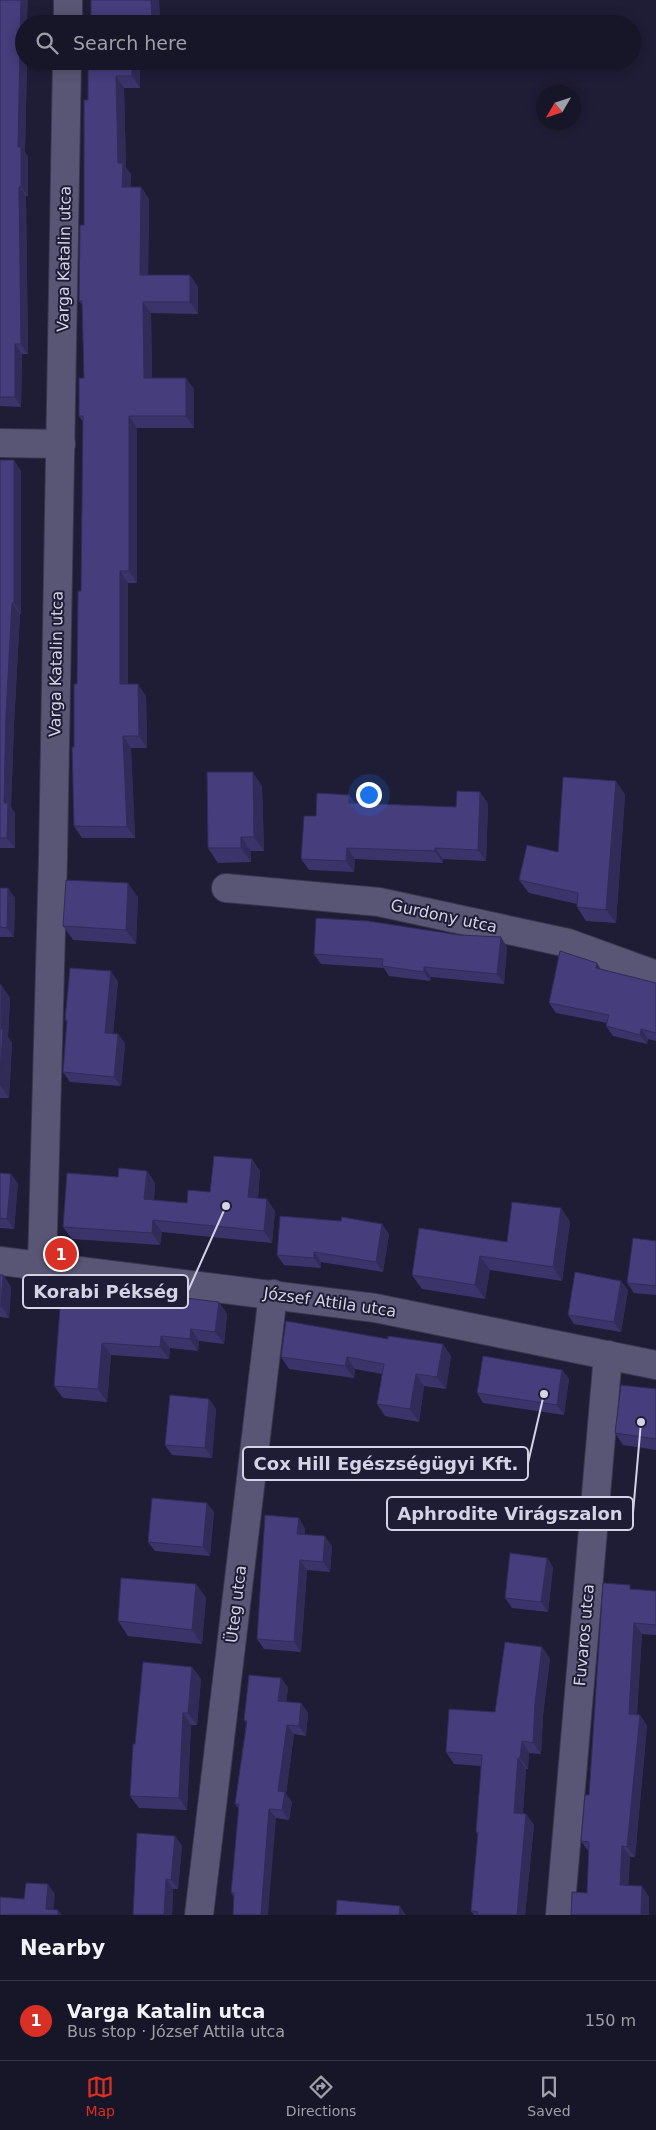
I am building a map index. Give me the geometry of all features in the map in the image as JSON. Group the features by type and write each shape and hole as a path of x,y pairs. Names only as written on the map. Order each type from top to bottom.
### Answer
{"street":[{"path":"68,0 68,15"},
{"name":"Varga Katalin utca","path":"42,1266 61,444 67,70"},
{"path":"0,443 61,444"},
{"name":"Gurdony utca","path":"226,888 378,902 568,943 656,975"},
{"name":"József Attila utca","path":"0,1261 375,1308 656,1365"},
{"name":"Üteg utca","path":"199,1915 273,1294"},
{"name":"Fuvaros utca","path":"560,1915 608,1355"}],"building":[{"path":"0,0 21,0 21,15 15,15 15,70 20,70 18,147 21,147 21,187 19,187 21,344 15,344 15,397 0,397"},
{"path":"91,0 151,0 152,15 91,15"},
{"path":"88,70 132,70 132,76 116,76 118,163 123,163 122,187 141,187 140,275 190,275 190,302 143,302 144,378 186,378 186,416 129,416 129,571 120,571 120,684 138,684 139,736 123,736 127,827 74,826 72,747 74,747 74,684 77,684 78,591 81,591 83,416 79,416 79,378 84,378 82,301 79,301 80,225 84,225 84,100 88,100"},
{"path":"0,460 14,460 14,603 12,603 6,714 4,803 8,803 7,838 0,838"},
{"path":"207,772 253,772 254,837 241,837 241,848 208,848"},
{"path":"563,777 616,781 606,910 577,907 578,893 519,880 527,845 558,852"},
{"path":"457,791 480,792 478,850 435,848 435,851 347,848 346,861 301,859 304,816 316,816 317,793 349,795 349,803 456,807"},
{"path":"66,880 128,883 126,930 63,926"},
{"path":"0,888 8,888 7,928 0,927"},
{"path":"316,918 368,921 459,935 501,937 497,974 424,967 424,972 382,966 383,959 314,954"},
{"path":"560,951 597,963 596,968 656,983 656,1033 641,1029 640,1035 606,1026 609,1015 549,1003"},
{"path":"70,968 111,971 105,1033 118,1034 114,1077 63,1072"},
{"path":"0,1029 3,1029 0,1076"},
{"path":"214,1156 252,1159 248,1197 267,1199 264,1231 153,1220 152,1233 63,1227 67,1173 118,1177 119,1168 147,1171 144,1199 187,1203 188,1190 210,1192"},
{"path":"0,1173 11,1174 7,1219 0,1218"},
{"path":"512,1202 561,1208 553,1267 480,1256 475,1285 412,1275 419,1228 507,1242"},
{"path":"280,1216 341,1221 342,1217 382,1224 376,1262 314,1252 314,1258 277,1255"},
{"path":"633,1238 656,1241 656,1286 627,1283"},
{"path":"575,1272 621,1281 614,1322 568,1315"},
{"path":"0,1275 3,1275 1,1306 0,1306"},
{"path":"62,1282 102,1285 101,1300 176,1306 177,1297 219,1302 215,1332 191,1329 190,1339 161,1336 160,1347 102,1343 98,1389 54,1386"},
{"path":"286,1321 388,1339 388,1336 443,1344 437,1377 416,1374 410,1409 377,1404 384,1364 347,1357 345,1366 281,1357"},
{"path":"483,1356 562,1370 557,1405 477,1393"},
{"path":"621,1385 656,1389 656,1439 615,1433"},
{"path":"170,1395 209,1399 205,1448 165,1445"},
{"path":"152,1498 207,1503 203,1547 148,1542"},
{"path":"265,1515 299,1518 297,1534 325,1536 323,1562 300,1560 294,1642 257,1639"},
{"path":"510,1553 547,1558 541,1602 505,1598"},
{"path":"121,1578 196,1584 192,1630 118,1621"},
{"path":"603,1583 630,1585 630,1589 656,1591 656,1625 634,1623 629,1714 640,1715 627,1847 622,1846 620,1885 642,1886 641,1915 571,1915 572,1892 587,1893 589,1842 581,1841 585,1795 589,1795"},
{"path":"505,1642 542,1647 535,1703 533,1743 522,1741 520,1758 518,1758 514,1813 526,1814 517,1915 477,1915 478,1912 471,1911 482,1755 446,1752 449,1709 495,1712"},
{"path":"143,1662 192,1667 188,1713 183,1713 179,1798 130,1796 133,1744 135,1744"},
{"path":"249,1675 281,1678 278,1701 301,1703 299,1726 287,1725 278,1791 285,1792 282,1810 269,1809 261,1915 233,1915 234,1893 231,1893 239,1804 235,1804 247,1721 244,1720"},
{"path":"137,1833 175,1836 171,1880 166,1879 164,1915 133,1915"},
{"path":"26,1883 48,1884 46,1909 58,1910 58,1915 0,1915 0,1897 24,1899"},
{"path":"337,1900 400,1906 399,1915 336,1915"}],"place":[{"name":"Korabi Pékség","path":"226,1206"},
{"name":"Varga Katalin utca","path":"61,1254"},
{"name":"Cox Hill Egészségügyi Kft.","path":"544,1394"},
{"name":"Aphrodite Virágszalon","path":"641,1422"}]}
